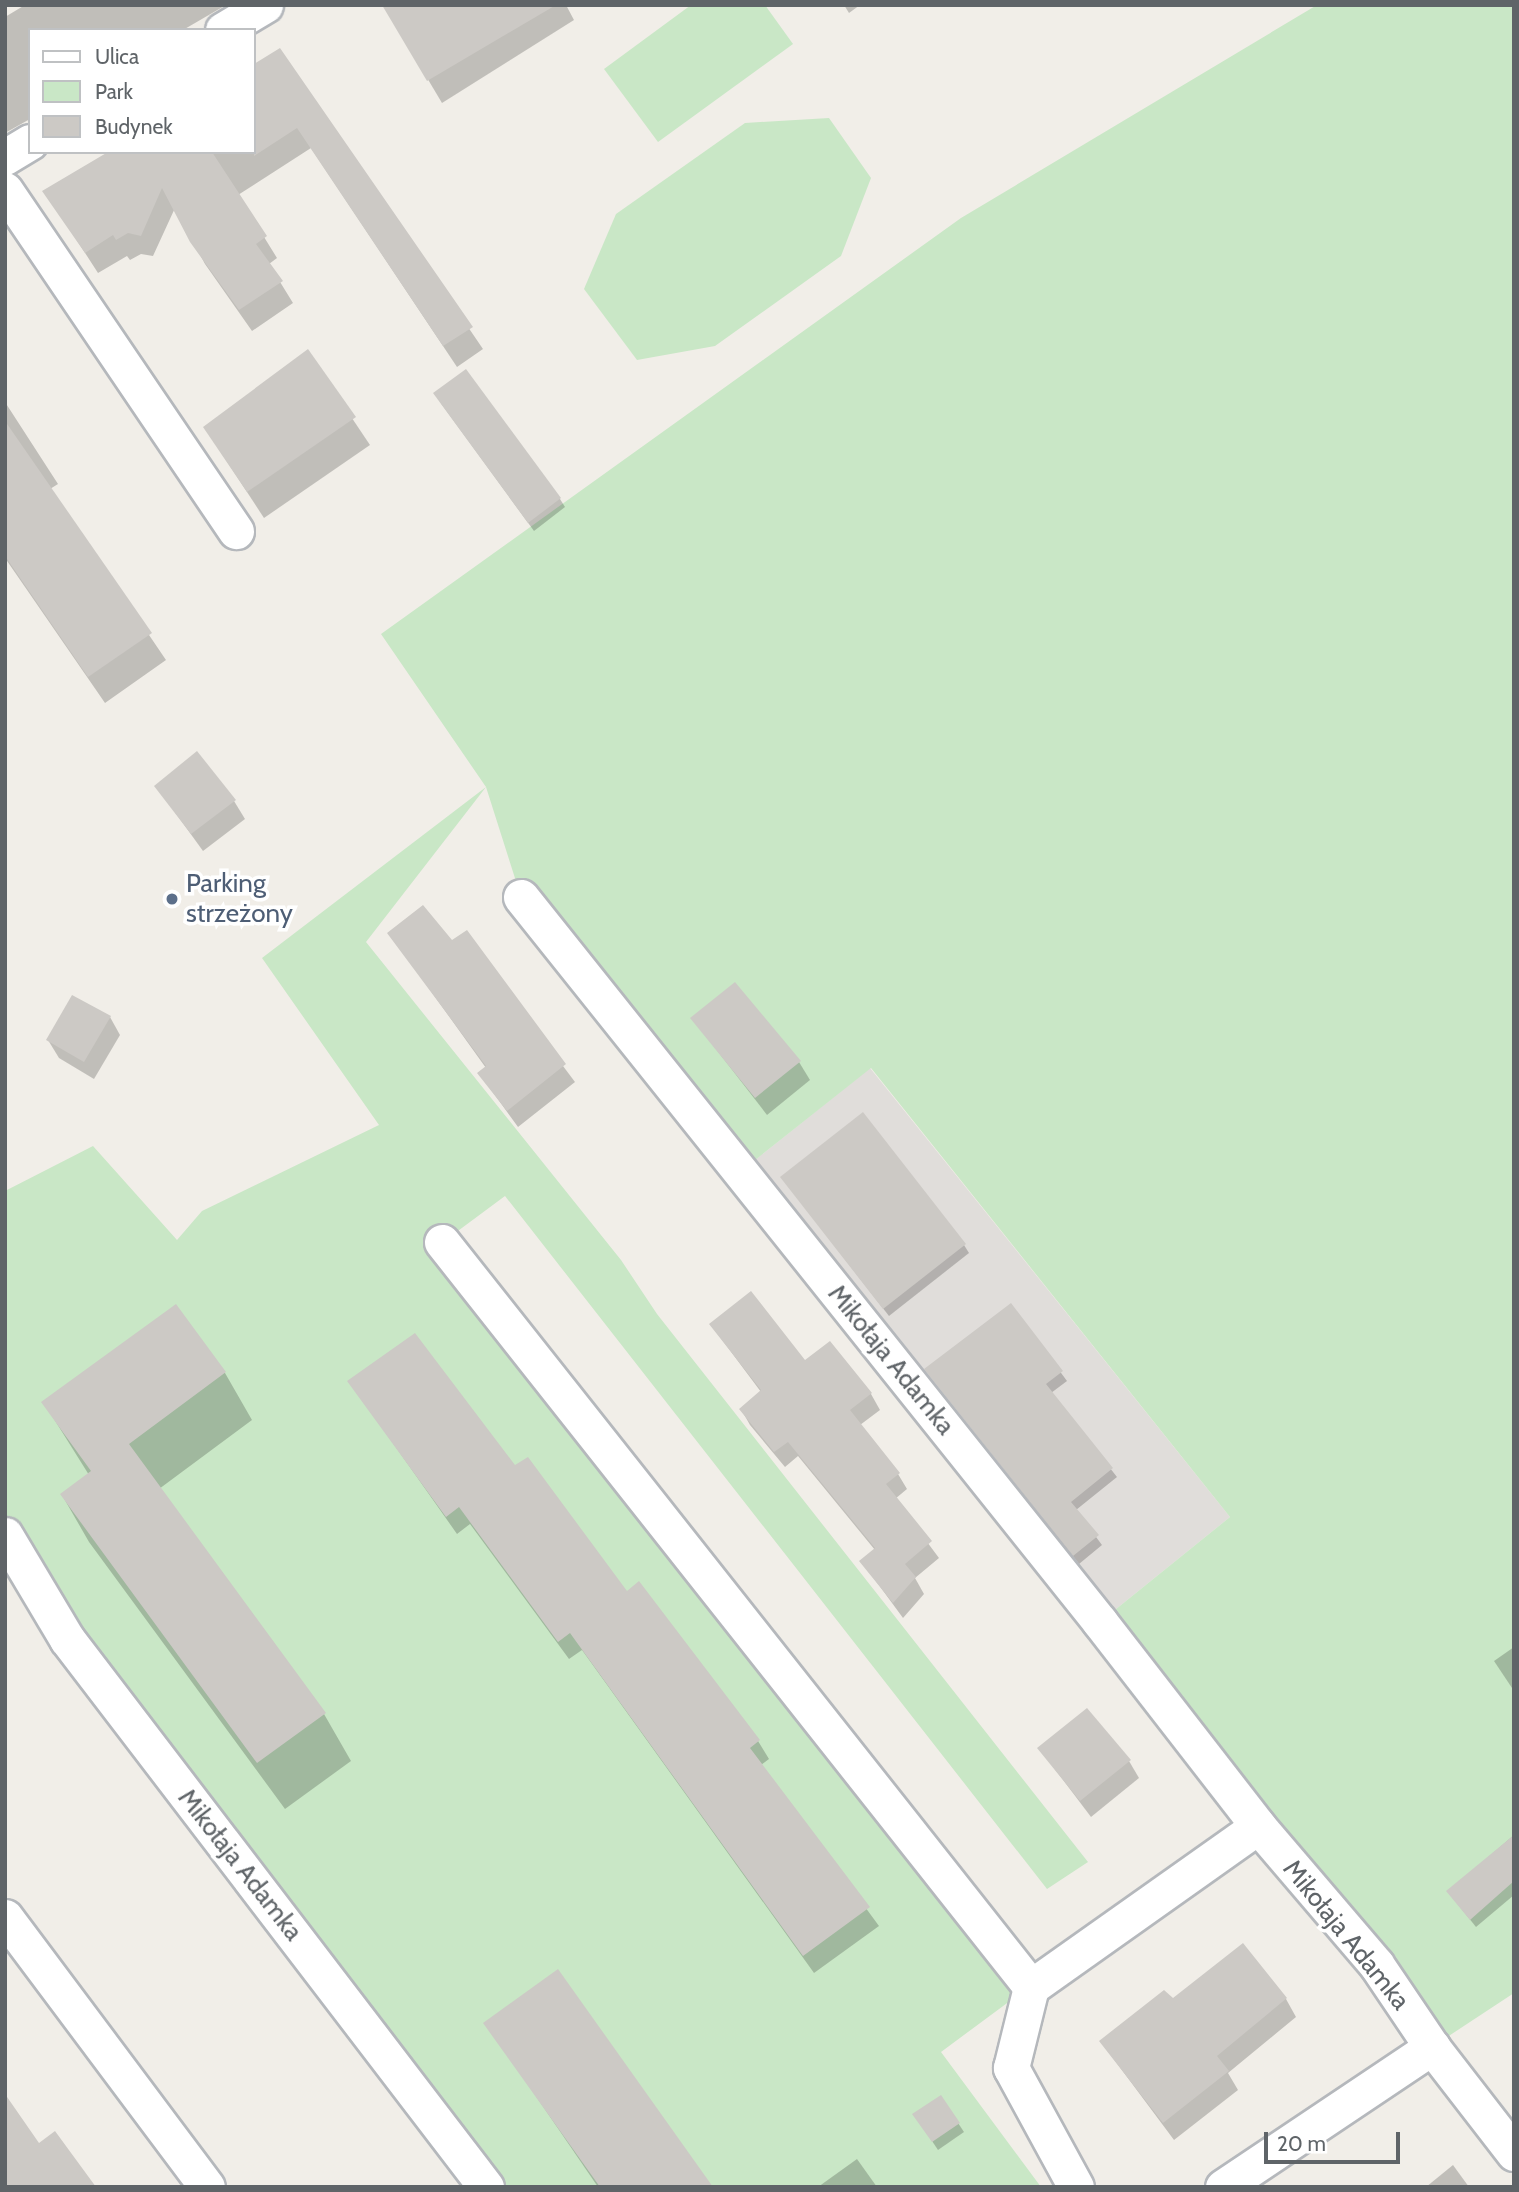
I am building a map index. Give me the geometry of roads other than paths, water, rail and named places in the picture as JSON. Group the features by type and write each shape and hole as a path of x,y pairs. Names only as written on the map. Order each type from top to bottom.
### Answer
{"street":[{"path":"226,28 265,5"},
{"path":"5,157 28,143"},
{"path":"5,190 236,531"},
{"name":"Mikołaja Adamka","path":"521,897 1258,1826 1376,1964 1432,2047 1514,2153"},
{"path":"442,1242 1031,1987"},
{"name":"Mikołaja Adamka","path":"5,1535 67,1639 486,2187"},
{"path":"1076,2187 1011,2068 1031,1987 1258,1826"},
{"path":"5,1917 207,2187"},
{"path":"1223,2187 1432,2047"}],"place":[{"name":"Parking strzeżony","path":"172,899"}]}
